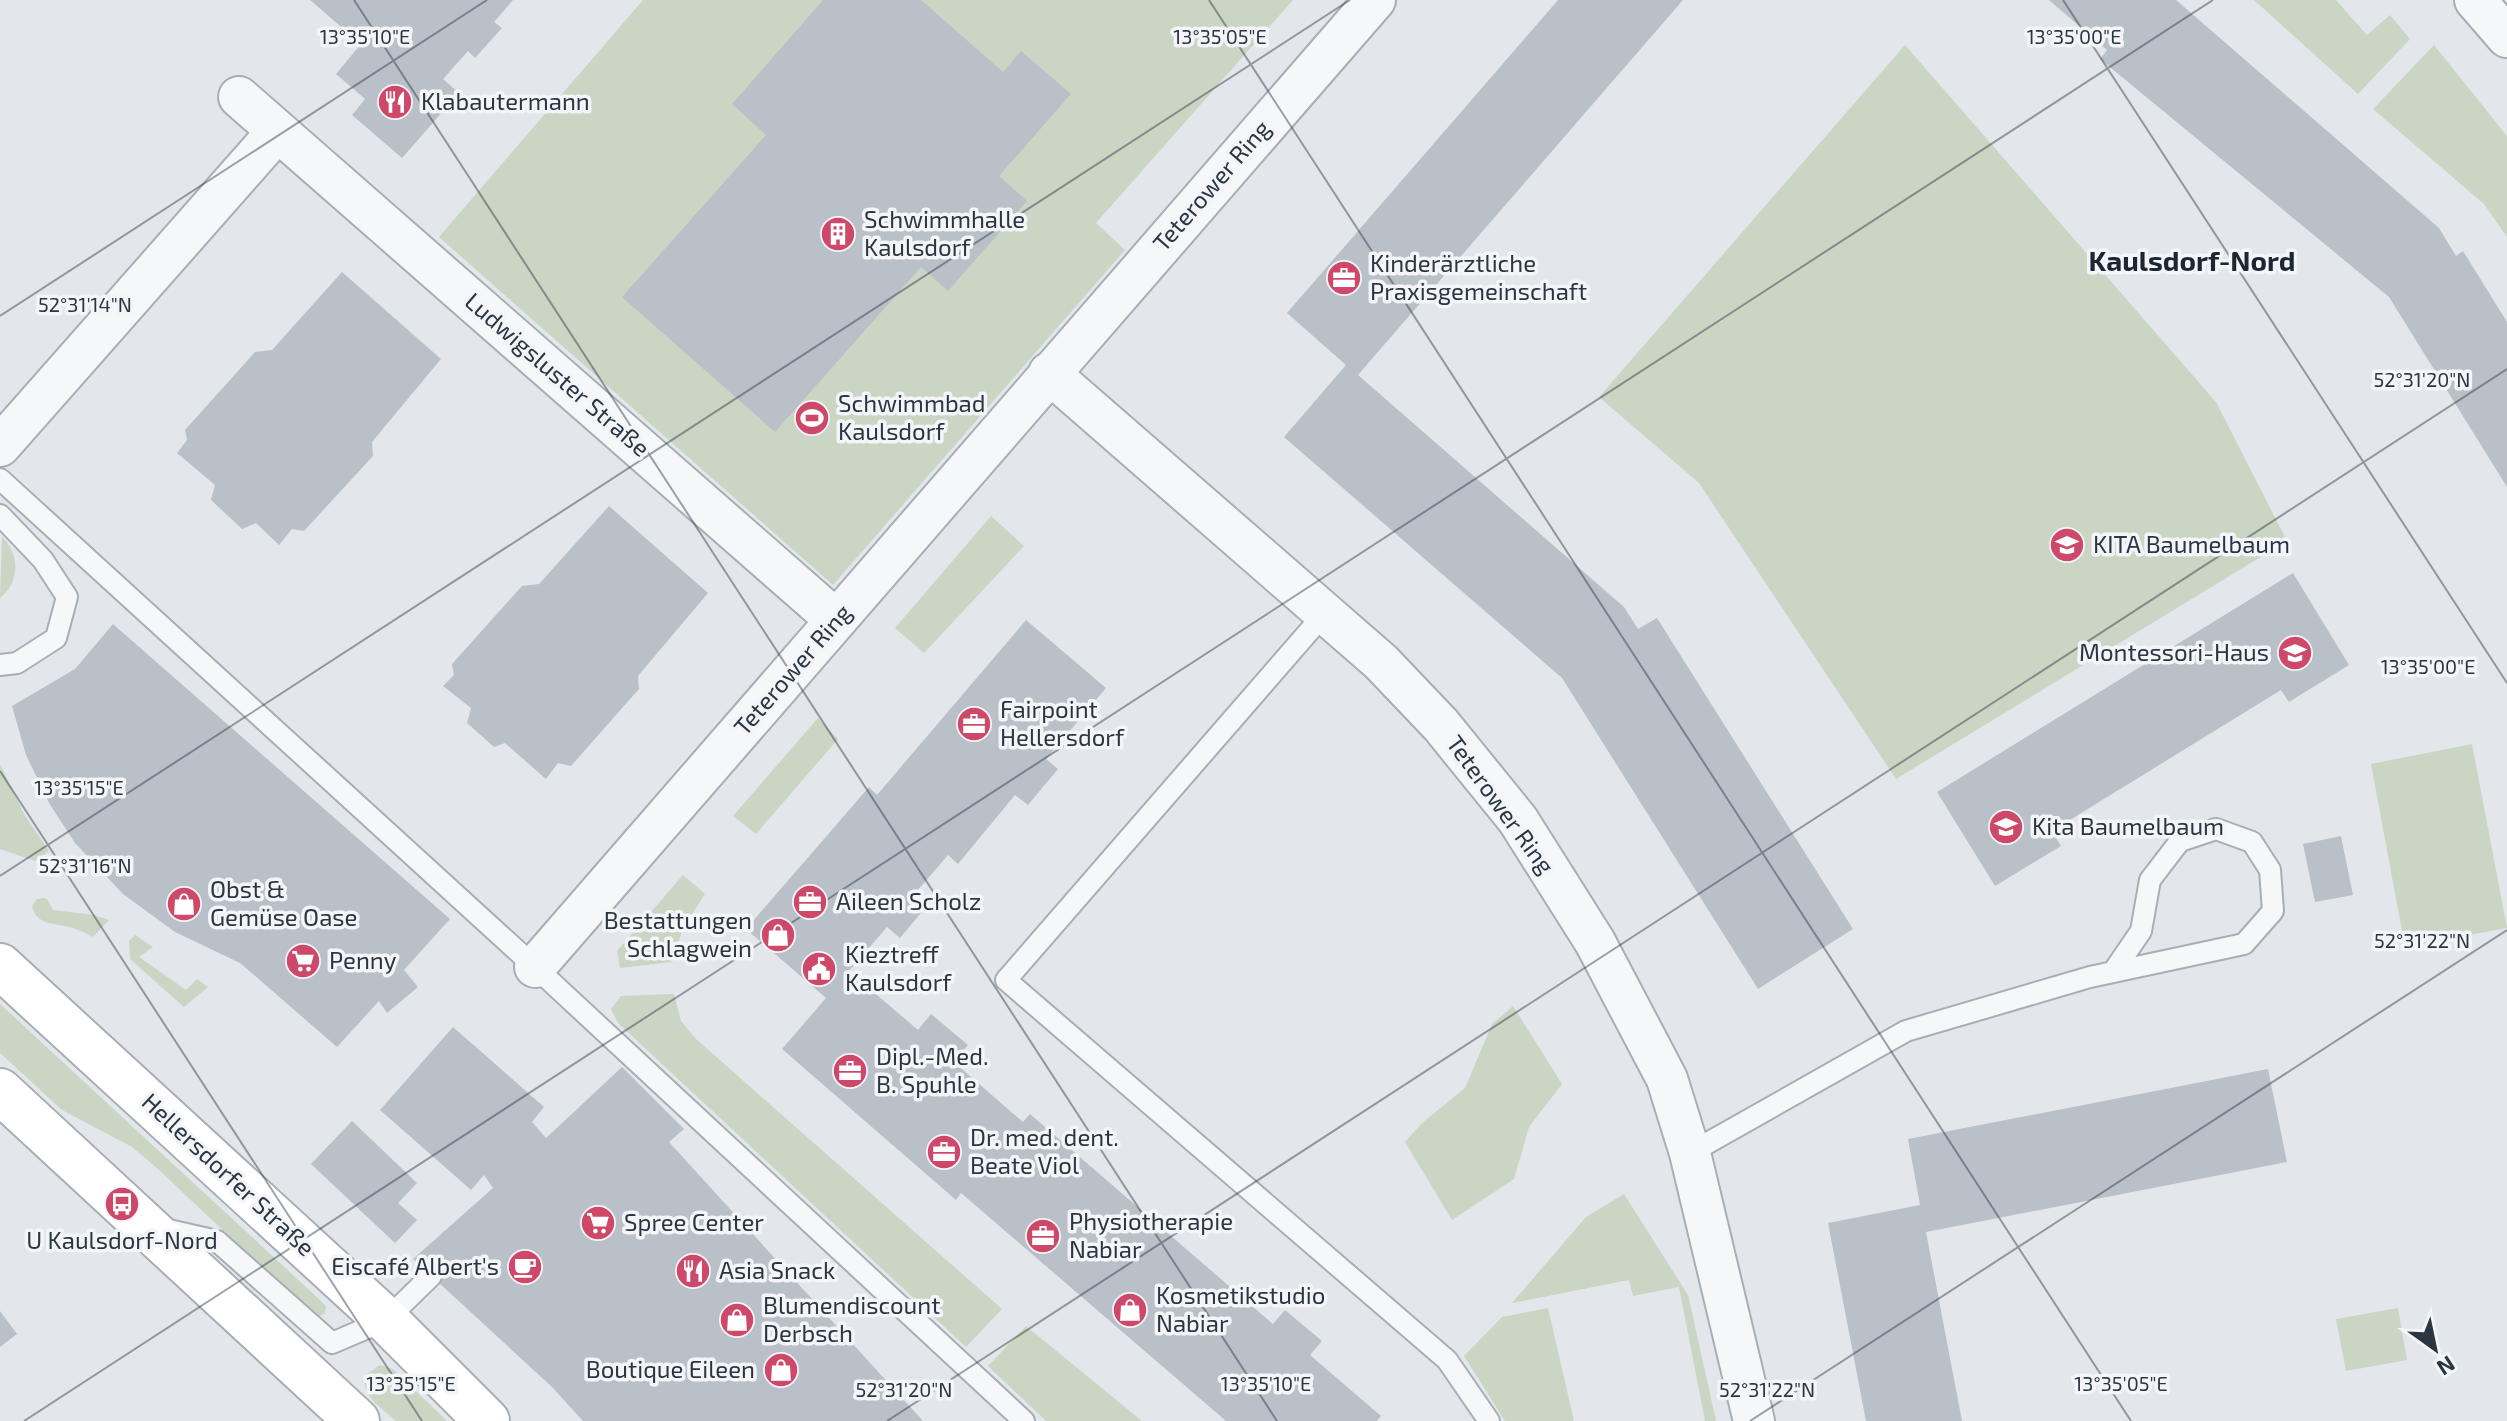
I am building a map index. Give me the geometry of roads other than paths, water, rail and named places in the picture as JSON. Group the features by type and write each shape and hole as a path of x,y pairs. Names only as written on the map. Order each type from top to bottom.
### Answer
{"main road":[{"name":"Hellersdorfer Straße","path":"0,966 386,1320 487,1421"},
{"path":"0,1091 357,1421"}],"street":[{"name":"Teterower Ring","path":"535,967 1375,0"},
{"path":"2475,0 2507,37"},
{"name":"Ludwigsluster Straße","path":"239,97 836,620"},
{"path":"0,446 277,132"},
{"name":"Teterower Ring","path":"1049,373 1381,662 1441,725 1518,820 1595,942 1667,1079 1690,1153 1754,1421"}],"lane":[{"path":"0,479 535,967 1024,1421"},
{"path":"0,515 43,560 67,597 56,638 17,663 0,665"},
{"path":"1325,613 1006,980 1447,1360 1489,1421"},
{"path":"1690,1153 1906,1031 2113,972 2244,944 2273,911 2270,870 2252,842 2216,829 2180,841 2150,880 2141,931 2113,972"},
{"path":"145,1225 217,1241 332,1343 386,1320 431,1276"}],"place":[{"name":"Klabautermann","path":"395,102"},
{"name":"Schwimmhalle Kaulsdorf","path":"838,234"},
{"name":"Kinderärztliche Praxisgemeinschaft","path":"1344,278"},
{"name":"Schwimmbad Kaulsdorf","path":"812,418"},
{"name":"KITA Baumelbaum","path":"2067,545"},
{"name":"Montessori-Haus","path":"2295,653"},
{"name":"Fairpoint Hellersdorf","path":"974,724"},
{"name":"Kita Baumelbaum","path":"2006,827"},
{"name":"Aileen Scholz","path":"810,902"},
{"name":"Obst & Gemüse Oase","path":"184,904"},
{"name":"Bestattungen Schlagwein","path":"778,935"},
{"name":"Penny","path":"303,961"},
{"name":"Kieztreff Kaulsdorf","path":"819,969"},
{"name":"Dipl.-Med. B. Spuhle","path":"850,1071"},
{"name":"Dr. med. dent. Beate Viol","path":"944,1152"},
{"name":"U Kaulsdorf-Nord","path":"122,1204"},
{"name":"Spree Center","path":"598,1223"},
{"name":"Physiotherapie Nabiar","path":"1043,1236"},
{"name":"Eiscafé Albert's","path":"525,1267"},
{"name":"Asia Snack","path":"693,1271"},
{"name":"Kosmetikstudio Nabiar","path":"1130,1310"},
{"name":"Blumendiscount Derbsch","path":"737,1320"},
{"name":"Boutique Eileen","path":"781,1370"}],"district":[{"name":"Kaulsdorf-Nord","path":"2192,261"}]}
